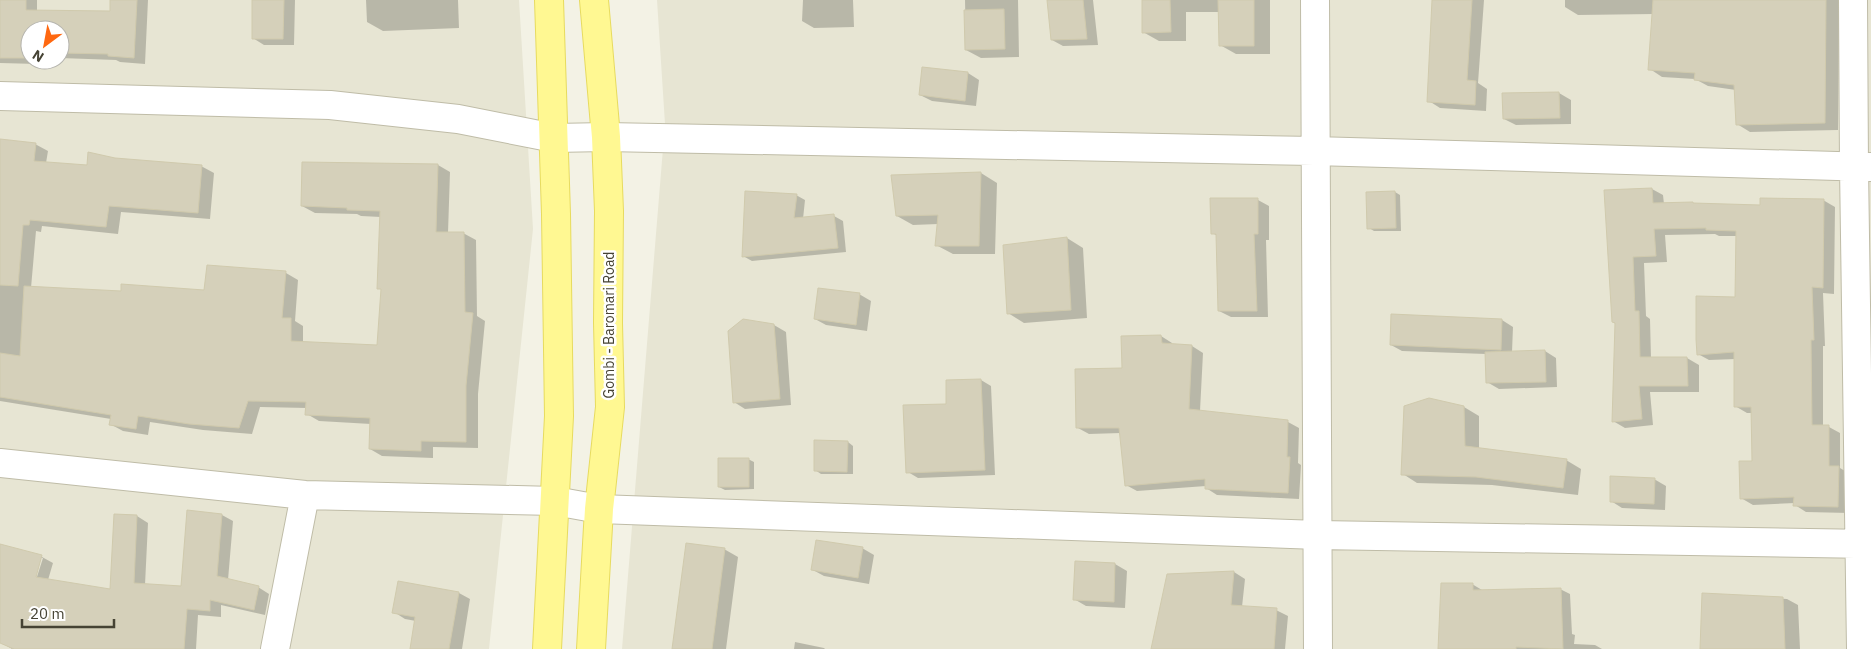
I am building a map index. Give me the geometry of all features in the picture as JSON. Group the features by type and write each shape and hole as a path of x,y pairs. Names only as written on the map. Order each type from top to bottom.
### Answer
{"main road":[{"path":"547,649 559,416 554,138 549,0"},
{"name":"Gombi - Baromari Road","path":"591,649 599,508 610,407 608,323 609,211 606,137 594,0"}],"street":[{"path":"1314,0 1318,649"},
{"path":"1853,0 1862,167 1866,544 1861,649"},
{"path":"0,96 330,105 458,120 554,138 606,137 1314,151 1862,167"},
{"path":"0,463 305,495 555,501 599,508 1318,535 1866,544"},
{"path":"275,649 305,495"}],"shaded area":[{"path":"0,0 519,0 533,229 489,649 0,649"},
{"path":"657,0 1871,0 1871,649 622,649 665,124"}],"building":[{"path":"0,0 26,0 26,10 110,11 110,0 137,0 134,58 108,56 108,54 70,53 70,20 20,20 20,58 0,58"},
{"path":"252,0 284,0 283,39 252,39"},
{"path":"1047,0 1083,0 1087,39 1051,40"},
{"path":"1142,0 1170,0 1171,32 1142,33"},
{"path":"1218,0 1254,0 1254,46 1219,46"},
{"path":"1432,0 1472,0 1467,80 1476,81 1475,105 1427,102"},
{"path":"1653,0 1826,0 1825,123 1736,125 1734,85 1694,80 1695,73 1648,70"},
{"path":"1004,9 1005,49 965,50 964,10"},
{"path":"922,67 968,72 965,101 919,95"},
{"path":"1559,92 1560,118 1503,119 1502,93"},
{"path":"0,139 36,143 34,161 87,165 88,152 115,158 202,165 198,213 109,206 106,227 30,220 29,225 23,225 18,286 0,285"},
{"path":"302,162 438,164 436,232 464,232 465,312 473,313 466,386 466,442 421,441 421,451 369,449 370,418 305,415 306,402 248,401 239,428 189,424 138,416 136,429 109,425 111,415 0,397 0,353 20,356 24,286 121,291 121,284 204,290 207,265 286,271 282,318 291,318 291,341 377,345 381,289 377,289 380,211 301,206"},
{"path":"981,172 979,246 935,246 938,215 896,216 891,175"},
{"path":"1652,188 1653,203 1693,202 1760,205 1760,198 1824,199 1823,288 1812,287 1814,340 1811,340 1812,425 1829,425 1829,466 1839,466 1838,507 1793,506 1794,497 1740,499 1739,461 1752,461 1751,407 1734,407 1734,352 1697,355 1696,339 1696,296 1735,297 1736,231 1706,230 1706,228 1654,229 1656,256 1633,257 1635,311 1639,311 1640,357 1687,357 1688,386 1639,386 1642,419 1612,422 1615,323 1612,322 1604,190"},
{"path":"745,191 797,194 794,218 834,214 838,248 742,257"},
{"path":"1395,191 1396,228 1367,229 1366,192"},
{"path":"1210,198 1258,198 1258,234 1254,234 1257,311 1218,311 1216,234 1211,234"},
{"path":"1067,237 1071,310 1007,314 1003,245"},
{"path":"818,288 860,293 856,325 814,319"},
{"path":"1391,314 1502,319 1501,350 1390,345"},
{"path":"743,319 774,324 780,399 733,403 728,331"},
{"path":"1161,335 1162,343 1192,345 1189,409 1288,420 1287,457 1290,457 1288,493 1205,489 1205,479 1125,486 1119,428 1076,428 1075,369 1122,368 1121,336"},
{"path":"1545,350 1546,382 1486,383 1485,352"},
{"path":"981,379 985,470 906,473 903,405 946,404 946,380"},
{"path":"1429,398 1464,406 1465,446 1567,459 1563,488 1476,477 1401,475 1404,406"},
{"path":"814,440 848,441 847,472 814,471"},
{"path":"718,458 749,458 749,487 718,487"},
{"path":"1610,476 1655,478 1654,504 1610,502"},
{"path":"187,510 222,514 217,576 259,586 254,610 210,600 210,611 187,609 184,649 14,649 0,643 0,544 42,555 36,577 110,589 114,514 137,515 134,583 181,586"},
{"path":"816,540 863,547 858,578 811,570"},
{"path":"686,543 725,548 712,649 672,649"},
{"path":"1075,561 1115,563 1114,602 1073,600"},
{"path":"1234,571 1231,605 1277,608 1274,649 1151,649 1167,574"},
{"path":"398,581 459,592 449,649 410,649 415,617 392,613"},
{"path":"1441,583 1473,583 1473,590 1561,588 1563,649 1516,647 1516,649 1438,649"},
{"path":"1702,593 1783,597 1785,649 1700,649"}]}
